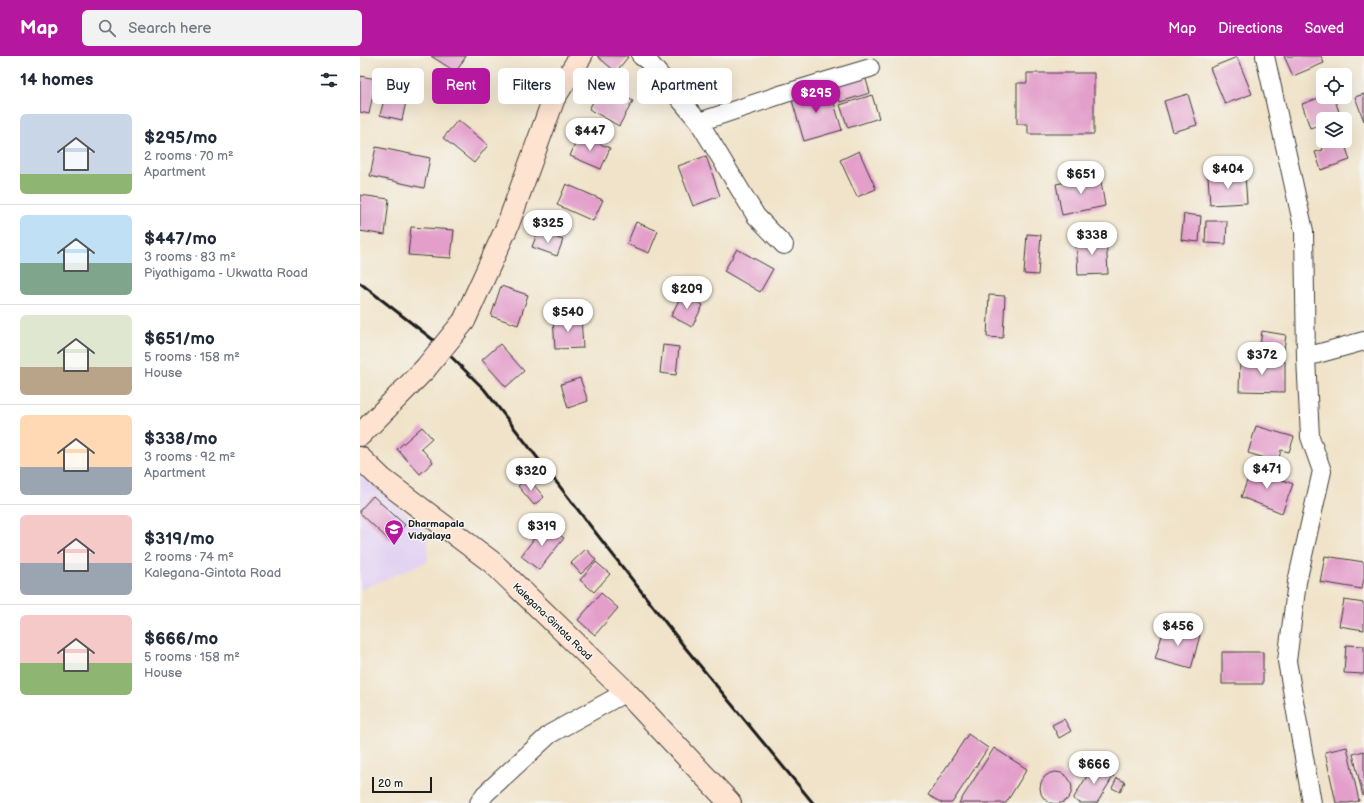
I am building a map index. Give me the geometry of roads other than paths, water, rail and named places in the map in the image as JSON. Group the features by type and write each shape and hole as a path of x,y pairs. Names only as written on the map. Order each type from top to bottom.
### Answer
{"main road":[{"path":"360,435 425,369 464,321 508,227 554,98 581,56"},
{"name":"Kalegana-Gintota Road","path":"360,458 382,479 494,563 626,692 730,803"}],"street":[{"path":"641,56 648,61 698,122 756,216 784,245"},
{"path":"1266,56 1304,231 1306,357 1310,437 1322,471 1297,582 1287,660 1312,803"},
{"path":"698,122 783,94 870,68"},
{"path":"1306,357 1364,341"},
{"path":"479,803 485,794 550,734 626,692"}],"railway":[{"path":"360,283 436,342 484,389 683,645 813,803"}],"place":[{"name":"Dharmapala Vidyalaya","path":"394,546"}]}
